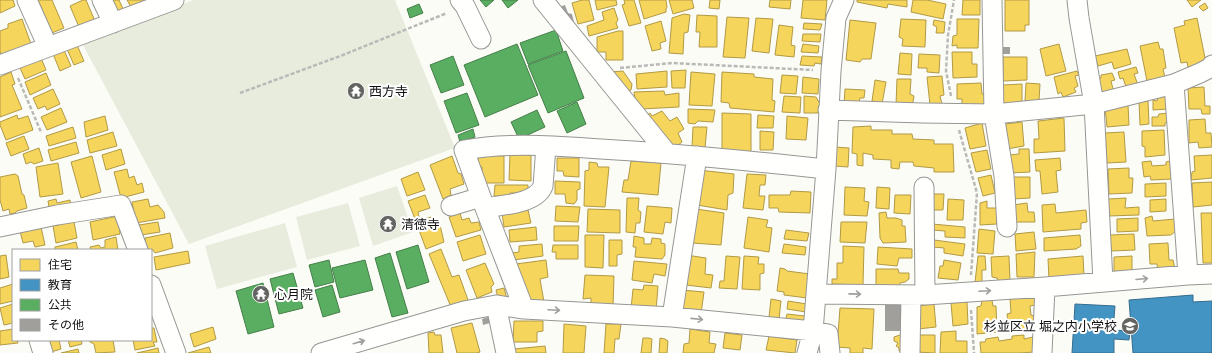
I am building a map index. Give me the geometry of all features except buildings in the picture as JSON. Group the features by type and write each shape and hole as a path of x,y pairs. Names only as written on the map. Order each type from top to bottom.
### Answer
{"street":[{"path":"27,0 48,47"},
{"path":"102,0 113,23"},
{"path":"5,63 171,0"},
{"path":"807,353 813,331 826,168 828,110 836,18 844,0"},
{"path":"992,0 994,114 1004,176 1007,227"},
{"path":"1077,0 1094,104 1103,282"},
{"path":"546,1 667,153"},
{"path":"462,3 481,39"},
{"path":"828,110 994,114 1094,104 1174,84 1200,74 1212,65"},
{"path":"1174,84 1188,275"},
{"path":"524,308 464,150 486,146 546,146 667,153 826,168"},
{"path":"451,206 483,202 528,200 541,191 543,186 546,146"},
{"path":"672,317 697,156"},
{"path":"910,353 918,295 924,187"},
{"path":"0,227 57,215 121,205 138,249"},
{"path":"816,294 918,295 1212,274"},
{"path":"1042,353 1046,287"},
{"path":"152,291 176,353"},
{"path":"496,305 506,353"},
{"path":"321,353 464,311 496,305 672,317 813,331 828,334 830,353"},
{"path":"39,341 43,353"}],"path":[{"path":"954,0 948,35 946,71 962,146 977,193 970,292 974,353"},
{"path":"240,94 343,55 462,3"},
{"path":"5,63 41,132"},
{"path":"600,69 672,63 831,71"}],"shaded area":[{"name":"西方寺","path":"193,0 395,0 455,148 189,244 83,45"},
{"path":"397,186 413,232 373,246 359,198"},
{"path":"348,203 360,246 307,260 296,217"},
{"path":"285,223 297,267 217,289 205,246"}],"place":[{"name":"西方寺","path":"356,91"},
{"name":"清徳寺","path":"388,224"},
{"name":"心月院","path":"261,294"},
{"name":"杉並区立 堀之内小学校","path":"1130,326"}]}
